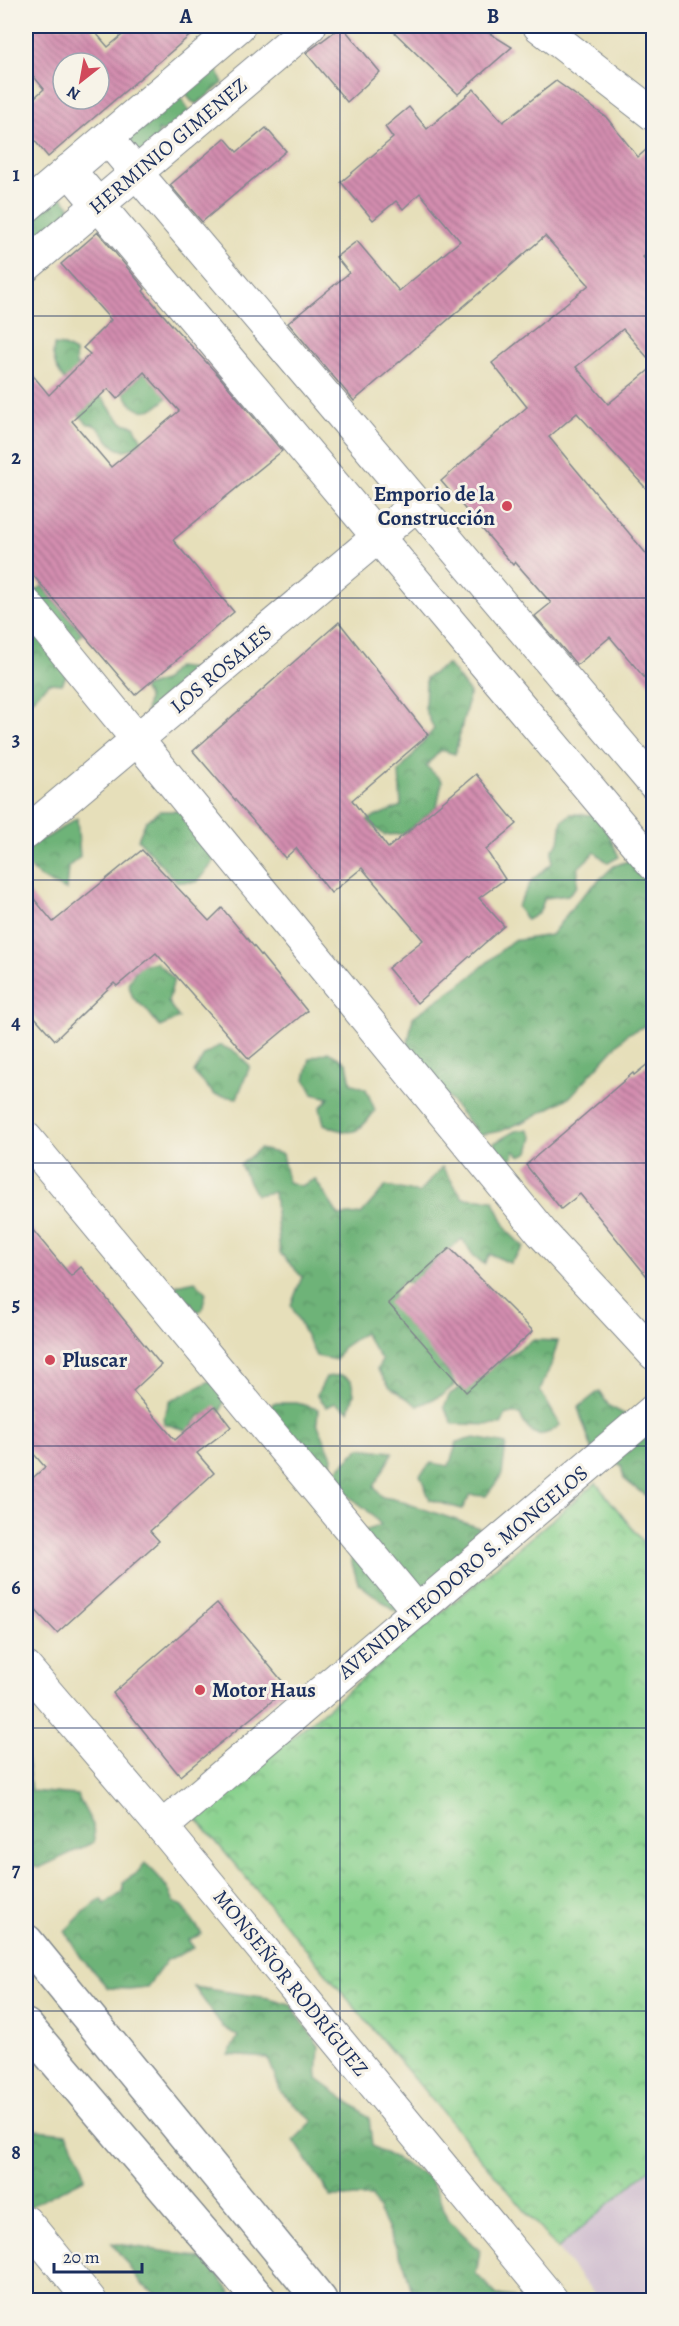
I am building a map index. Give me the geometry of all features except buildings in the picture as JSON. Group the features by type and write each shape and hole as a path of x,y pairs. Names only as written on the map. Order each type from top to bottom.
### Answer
{"highway":[{"path":"26,1941 320,2301"},
{"path":"26,2026 260,2301"}],"street":[{"path":"26,207 239,26"},
{"name":"HERMINIO GIMENEZ","path":"26,266 310,26"},
{"path":"539,26 654,115"},
{"path":"107,138 654,784"},
{"path":"69,170 654,866"},
{"name":"LOS ROSALES","path":"26,833 417,504"},
{"path":"26,604 542,1233 654,1354"},
{"path":"26,1138 418,1611"},
{"name":"AVENIDA TEODORO S. MONGELOS","path":"162,1827 654,1410"},
{"name":"MONSEÑOR RODRÍGUEZ","path":"26,1668 162,1827 552,2301"},
{"path":"26,2222 90,2301"}],"shaded area":[{"path":"653,2166 653,2300 599,2300 557,2249"}],"green space":[{"path":"212,67 218,72 223,83 197,104 191,101 184,90"},
{"path":"178,96 183,100 189,112 163,132 158,130 159,135 140,156 121,129"},
{"path":"60,196 69,205 70,212 44,232 41,231 41,240 26,254 26,215"},
{"path":"54,345 64,346 75,352 76,366 79,365 94,393 103,398 123,423 134,426 143,442 131,449 122,450 115,447 100,430 88,424 66,402 64,380 56,367 53,355"},
{"path":"144,372 169,395 157,406 145,410 134,406 124,392"},
{"path":"42,586 82,633 75,644 62,684 49,683 30,701 26,700 26,635 31,637 28,609 32,596"},
{"path":"448,664 470,693 455,754 441,750 426,766 442,781 437,807 404,834 384,835 367,820 401,806 399,772 434,729 425,709 426,678"},
{"path":"176,667 193,669 194,680 146,713 148,698 143,688 165,680"},
{"path":"160,811 179,811 211,840 213,863 197,882 177,882 138,839 146,821"},
{"path":"571,814 600,815 619,857 608,863 595,852 578,868 577,886 568,895 545,898 539,913 527,920 517,907 532,880 552,863 552,850 559,842 562,821"},
{"path":"77,818 80,857 68,867 66,890 36,874 27,862 26,844 48,837"},
{"path":"653,852 653,1017 651,1023 627,1034 570,1097 501,1131 479,1135 407,1048 413,1017 469,978 512,941 551,935 578,900 614,866"},
{"path":"156,962 174,979 168,1002 179,1018 160,1027 146,1009 133,998 128,983 139,965"},
{"path":"220,1045 237,1053 250,1066 237,1098 215,1095 194,1073 204,1055"},
{"path":"328,1052 347,1063 351,1083 366,1089 375,1110 359,1129 341,1131 324,1124 320,1108 329,1098 313,1094 305,1079 310,1058"},
{"path":"528,1129 533,1137 529,1152 521,1156 514,1151 513,1157 504,1162 496,1151 494,1143 515,1131"},
{"path":"259,1149 282,1154 288,1182 301,1186 315,1179 339,1216 361,1214 386,1186 419,1193 442,1167 463,1198 493,1200 509,1233 524,1247 510,1263 490,1254 484,1264 473,1255 462,1239 422,1271 418,1283 402,1282 393,1294 456,1384 442,1395 418,1406 390,1387 377,1369 382,1361 364,1333 342,1348 336,1360 316,1356 291,1305 302,1277 280,1253 274,1192 256,1195 240,1165"},
{"path":"195,1281 206,1293 202,1310 188,1314 173,1306 177,1285"},
{"path":"533,1340 558,1341 540,1390 560,1425 547,1433 536,1434 527,1427 520,1414 506,1414 501,1425 453,1424 444,1407 450,1394"},
{"path":"341,1375 351,1380 354,1394 349,1411 335,1403 327,1407 317,1395 326,1377"},
{"path":"216,1378 226,1393 220,1414 200,1415 188,1431 165,1424 164,1416 170,1401"},
{"path":"599,1391 609,1406 626,1415 639,1435 653,1434 653,1499 624,1479 621,1465 593,1452 578,1408"},
{"path":"273,1403 297,1403 318,1409 317,1423 332,1457 330,1472 317,1476 261,1432"},
{"path":"475,1438 506,1444 502,1475 486,1496 470,1495 462,1509 430,1500 420,1475 431,1463 449,1466 457,1442"},
{"path":"360,1448 393,1452 374,1487 382,1497 480,1528 490,1555 399,1614 358,1583 351,1560 364,1531 381,1525 366,1509 342,1491 337,1470"},
{"path":"596,1483 653,1554 653,2166 557,2249 196,1818"},
{"path":"27,1760 31,1791 77,1795 93,1825 94,1842 39,1868 26,1863"},
{"path":"145,1863 162,1881 174,1902 183,1906 202,1934 188,1940 194,1948 167,1960 147,1987 108,1988 82,1959 65,1931 86,1910 102,1899 105,1904 123,1892 123,1882 136,1874"},
{"path":"194,1987 269,1998 290,2004 319,2046 317,2079 369,2117 372,2146 430,2178 449,2220 480,2251 476,2274 497,2295 512,2297 515,2300 414,2300 405,2266 372,2197 331,2197 294,2140 313,2121 281,2092 268,2058 228,2055 238,2036 223,2027"},
{"path":"26,2129 67,2133 82,2163 84,2179 29,2207 26,2205"},
{"path":"112,2243 188,2255 208,2262 236,2300 154,2300 157,2294 142,2285"}],"place":[{"name":"Emporio de la Construcción","path":"507,506"},
{"name":"Pluscar","path":"50,1360"},
{"name":"Motor Haus","path":"200,1690"}]}
